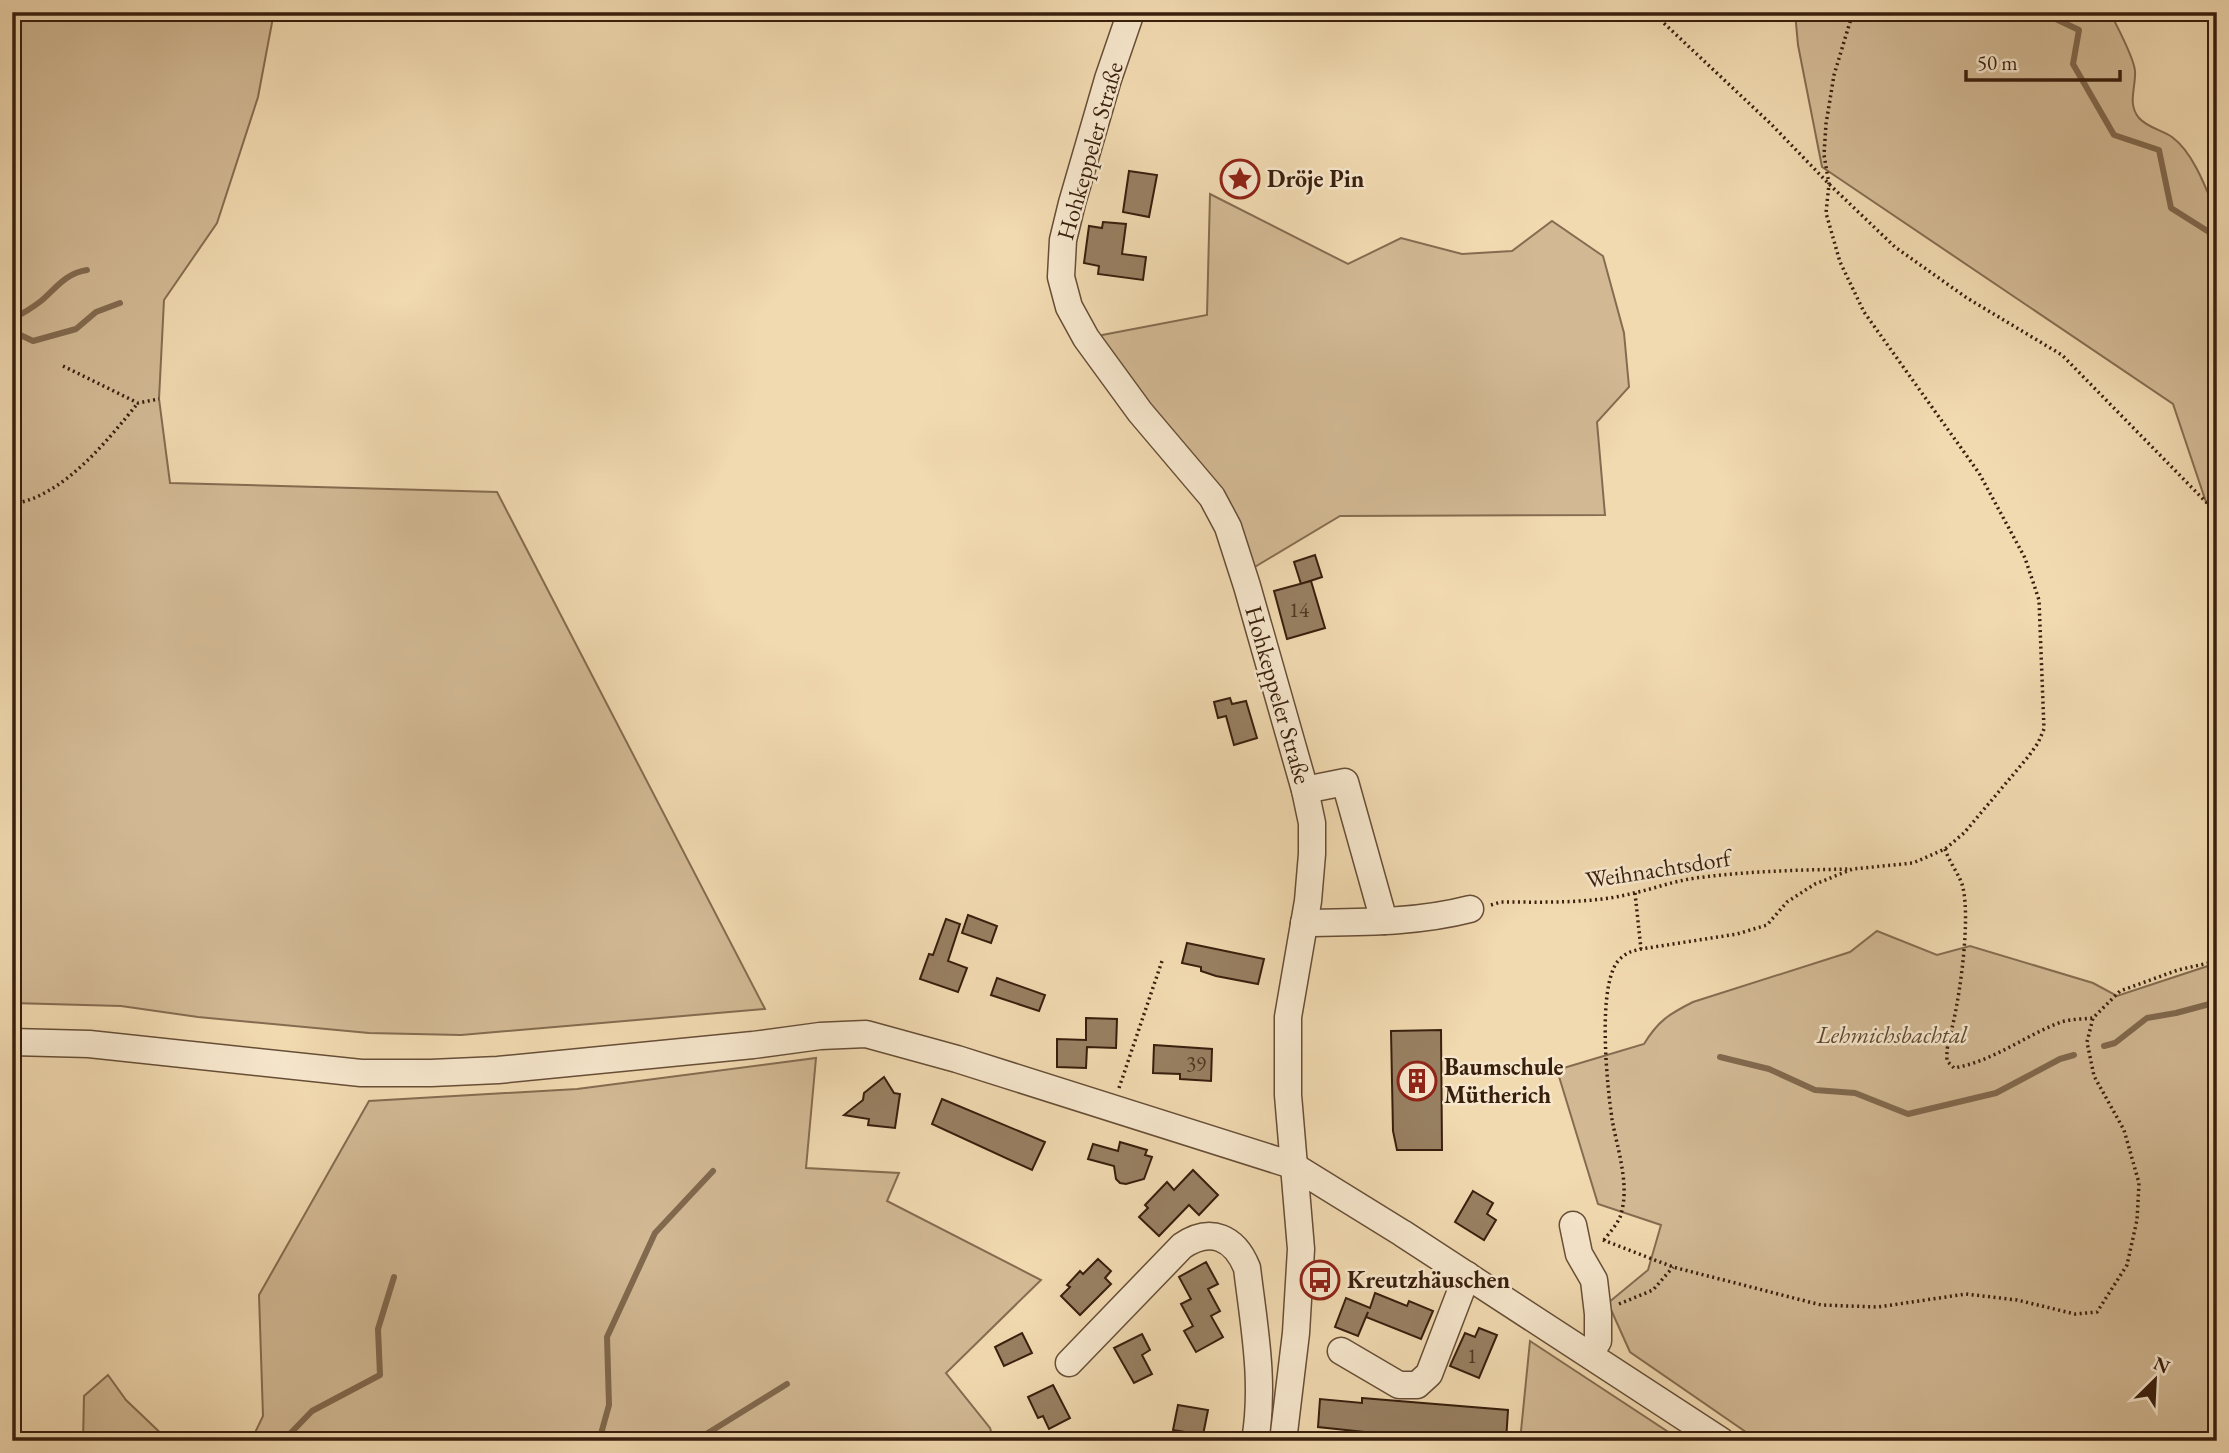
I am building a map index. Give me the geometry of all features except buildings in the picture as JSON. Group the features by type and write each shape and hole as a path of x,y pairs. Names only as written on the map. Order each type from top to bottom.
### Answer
{"street":[{"name":"Hohkeppeler Straße","path":"1132,12 1108,79 1072,203 1063,240 1061,277 1069,307 1086,338 1140,412 1212,497 1228,527 1305,790 1311,823 1312,854 1304,923 1288,1017 1288,1095 1301,1249 1296,1333 1283,1441"},
{"path":"1305,790 1345,782 1384,921"},
{"path":"1304,923 1384,921 1446,915 1470,909"},
{"path":"12,1042 89,1044 362,1073 431,1073 498,1070 820,1036 866,1034 957,1059 1292,1165 1590,1354 1721,1441"},
{"path":"1573,1225 1579,1254 1594,1280 1598,1342 1590,1354"},
{"path":"1069,1363 1182,1246 1193,1238 1220,1238 1236,1248 1247,1268 1260,1381 1260,1414 1255,1441"},
{"path":"1341,1351 1399,1385 1417,1385 1429,1374 1467,1275"}],"path":[{"path":"1652,12 1771,124 1895,247 1967,298 2062,355 2206,502 2217,510"},
{"path":"1604,1240 1621,1215 1623,1195 1606,1061 1606,1018 1611,978 1617,962 1628,952 1642,948 1737,934 1767,925 1787,902 1815,884 1853,869 1913,863 1945,849 1964,833 2038,743 2044,718 2039,600 2025,558 1979,473 1864,312 1840,262 1826,213 1829,184 1824,155 1826,124 1834,75 1853,12"},
{"path":"63,366 138,403 159,399"},
{"path":"12,504 30,502 70,475 113,433 138,403"},
{"path":"1945,849 1950,865 1963,887 1965,923 1954,1020 1946,1044 1947,1061 1954,1068 1969,1065 2064,1021 2093,1018"},
{"name":"Weihnachtsdorf","path":"1470,909 1502,902 1597,899 1697,878 1777,870 1853,869"},
{"path":"1635,893 1642,948"},
{"path":"1113,1107 1162,961"},
{"path":"1573,1225 1673,1267 1821,1306 1878,1307 1966,1294 2018,1300 2075,1314 2097,1312 2127,1265 2137,1220 2138,1183 2124,1129 2094,1076 2087,1042 2093,1018 2120,991 2178,970 2217,961"},
{"path":"1598,1314 1653,1290 1673,1267"}],"green space":[{"path":"12,12 274,12 258,97 217,223 164,300 159,399 170,483 497,492 765,1009 461,1035 369,1033 198,1017 121,1006 12,1003"},
{"path":"1795,12 2110,12 2134,65 2135,113 2147,124 2180,144 2199,173 2217,215 2217,508 2206,502 2173,404 1822,167 1798,45"},
{"path":"1210,194 1348,264 1401,238 1462,254 1512,251 1552,221 1603,256 1624,333 1629,387 1597,422 1605,515 1340,516 1253,568 1143,400 1097,336 1207,315"},
{"name":"Lehmichsbachtal","path":"1877,931 1937,955 1970,946 2093,983 2117,996 2217,963 2217,1441 1759,1441 1630,1352 1608,1303 1648,1270 1661,1225 1598,1204 1557,1070 1644,1044 1665,1019 1693,1002 1850,952"},
{"path":"816,1058 806,1168 899,1173 887,1201 1041,1280 946,1373 990,1428 994,1441 251,1441 263,1416 259,1295 369,1101 577,1089"},
{"path":"1530,1341 1682,1441 1520,1441"},
{"path":"108,1375 126,1400 169,1441 83,1441 84,1396"}],"waterway":[{"path":"2041,12 2079,30 2073,64 2114,135 2159,150 2171,208 2209,232 2217,252"},
{"path":"12,319 38,304 67,278 87,270"},
{"path":"12,331 33,341 76,329 96,312 120,303"},
{"path":"2104,1046 2115,1043 2147,1018 2217,1002"},
{"path":"1720,1057 1769,1069 1815,1090 1855,1093 1908,1114 1996,1093 2060,1059 2074,1055"},
{"path":"599,1441 609,1405 607,1337 655,1233 713,1171"},
{"path":"283,1441 312,1411 380,1375 378,1329 394,1277"},
{"path":"695,1441 787,1384"}],"place":[{"name":"Dröje Pin","path":"1240,179"},
{"name":"Baumschule Mütherich","path":"1417,1081"},
{"name":"Kreutzhäuschen","path":"1320,1280"}]}
